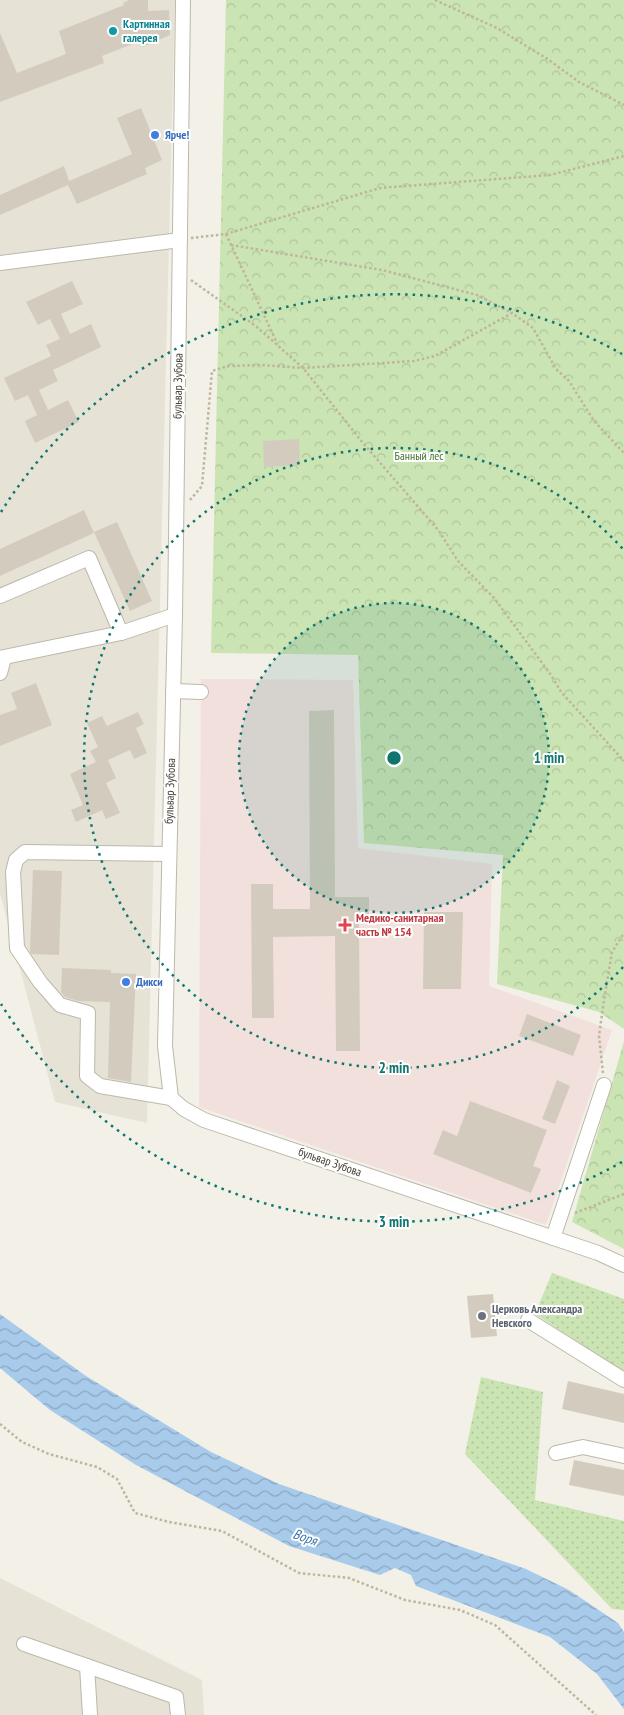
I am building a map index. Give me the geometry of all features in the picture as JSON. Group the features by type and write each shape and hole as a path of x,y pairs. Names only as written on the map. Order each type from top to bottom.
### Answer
{"street":[{"name":"бульвар Зубова","path":"183,0 175,615 165,1046 171,1098 184,1109 204,1120 598,1253 624,1265"},
{"path":"0,263 180,240"},
{"path":"0,596 89,558 121,633"},
{"path":"0,673 2,658 121,633 175,615"},
{"path":"173,691 201,692"},
{"path":"168,854 25,852 16,860 13,872 17,948 40,982 60,1006 88,1013 87,1076 100,1086 171,1098"},
{"path":"554,1238 604,1085"},
{"path":"528,1320 624,1380"},
{"path":"556,1453 583,1447 624,1456"},
{"path":"24,1644 176,1697 178,1715"},
{"path":"87,1666 90,1715"}],"path":[{"path":"434,0 497,28 549,60 579,82 624,105"},
{"path":"180,240 226,234 380,188 550,175 624,156"},
{"path":"226,234 278,345"},
{"path":"231,245 382,270 477,295 512,313 533,328 556,369 569,381 594,421 624,453"},
{"path":"180,272 257,327 303,368 363,443 439,531 458,561 494,598 551,675 561,692 624,761"},
{"path":"187,503 202,486 212,371 228,366 262,364 303,368 414,361 435,356 512,313"},
{"path":"604,1085 599,1036 612,952 624,933"},
{"path":"559,1219 624,1194"},
{"path":"0,1424 22,1442 49,1454 97,1467 117,1479 135,1513 169,1522 222,1531 299,1573 349,1578 405,1600 460,1610 495,1625 596,1715"}],"shaded area":[{"path":"0,0 175,0 147,1123 55,1102 0,893"},
{"name":"Медико-санитарная часть № 154","path":"201,679 353,680 358,848 492,864 489,986 612,1030 546,1225 199,1107"},
{"path":"0,1578 202,1680 204,1715 0,1715"}],"green space":[{"name":"Банный лес","path":"226,0 624,0 624,1029 599,1012 497,984 503,855 364,843 358,655 211,653"},
{"path":"624,1041 624,1249 572,1222"},
{"path":"552,1273 624,1299 624,1372 535,1314"},
{"path":"481,1377 543,1392 535,1500 624,1521 624,1610 612,1609 465,1454"}],"water":[{"name":"Воря","path":"0,1314 86,1376 211,1452 279,1484 526,1569 569,1590 618,1623 624,1632 624,1709 597,1674 550,1637 416,1586 411,1575 395,1568 380,1575 289,1546 136,1465 50,1410 0,1368"}],"building":[{"path":"129,0 148,0 148,11 169,10 170,35 143,47 140,41 102,56 104,63 0,102 0,33 17,73 66,54 59,31 124,5 123,3"},
{"path":"141,108 162,160 145,168 147,174 77,204 68,185 0,215 0,195 64,166 69,181 132,154 117,118"},
{"path":"72,281 83,304 61,314 70,334 91,324 101,347 53,370 58,381 39,390 48,410 68,400 79,422 35,443 25,421 37,415 28,395 15,401 4,378 51,356 46,345 60,339 50,319 38,325 26,302"},
{"path":"299,439 300,465 264,467 263,441"},
{"path":"84,510 94,533 0,576 0,549"},
{"path":"117,522 152,601 130,611 94,532"},
{"path":"36,683 52,725 0,746 0,715 17,709 11,693"},
{"path":"334,710 335,897 369,897 369,921 359,921 360,1051 336,1051 335,936 273,937 274,1018 252,1018 251,884 273,884 273,909 310,909 309,711"},
{"path":"138,712 144,724 136,728 147,753 134,759 130,750 108,760 116,778 106,783 120,813 106,819 102,810 76,822 71,810 83,805 70,774 96,762 90,751 98,747 87,723 102,716 107,726"},
{"path":"33,870 62,871 59,955 31,954 30,951"},
{"path":"424,912 463,912 461,989 423,989"},
{"path":"62,968 111,970 111,973 136,974 131,1082 108,1078 110,1002 78,1001 65,997 61,992"},
{"path":"527,1014 581,1035 573,1056 519,1036"},
{"path":"557,1080 570,1086 555,1124 542,1119"},
{"path":"470,1101 547,1130 533,1166 541,1169 531,1193 433,1154 443,1130 457,1136"},
{"name":"Церковь Александра Невского","path":"493,1294 497,1336 471,1338 467,1296"},
{"path":"568,1381 624,1394 624,1423 562,1409"},
{"path":"574,1460 624,1470 624,1496 569,1485"}],"place":[{"name":"Картинная галерея","path":"113,31"},
{"name":"Ярче!","path":"155,135"},
{"name":"Медико-санитарная часть № 154","path":"345,925"},
{"name":"Дикси","path":"126,982"},
{"name":"Церковь Александра Невского","path":"482,1316"}]}
